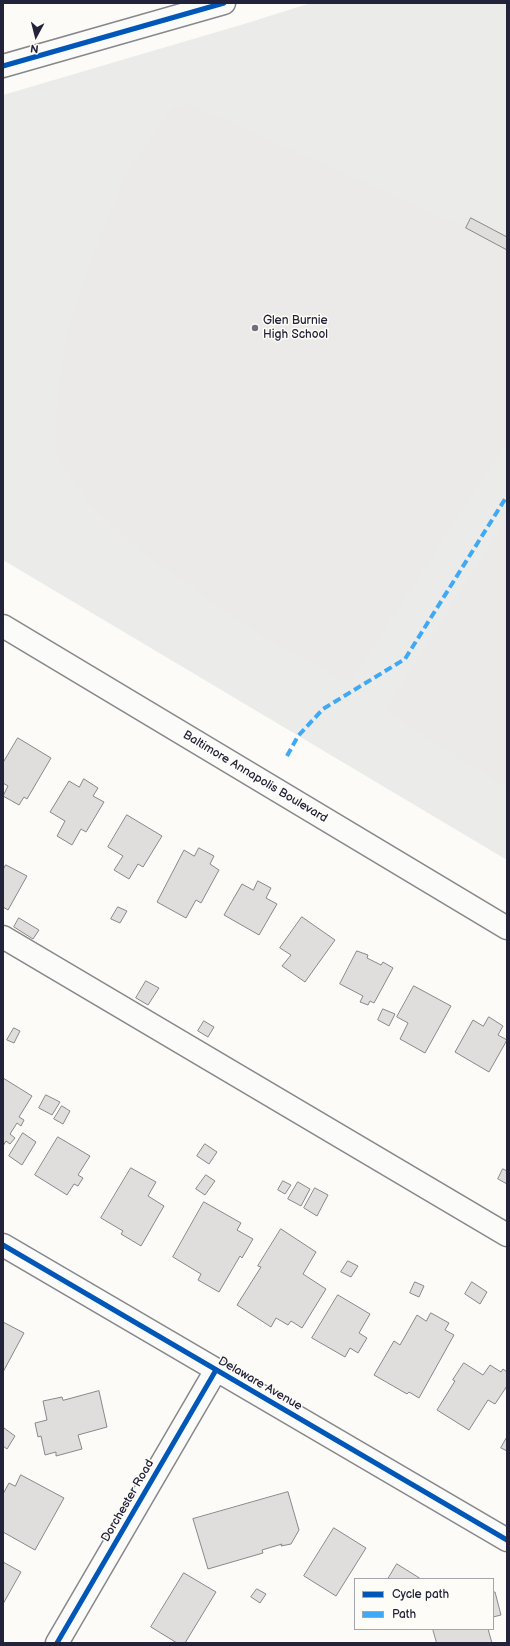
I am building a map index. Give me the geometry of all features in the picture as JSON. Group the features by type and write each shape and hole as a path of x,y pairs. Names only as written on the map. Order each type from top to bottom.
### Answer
{"street":[{"path":"3,66 213,5"},
{"name":"Baltimore Annapolis Boulevard","path":"3,626 507,928"},
{"path":"3,937 507,1235"},
{"name":"Delaware Avenue","path":"3,1245 507,1540"},
{"name":"Dorchester Road","path":"57,1643 216,1370"}],"shaded area":[{"name":"Glen Burnie High School","path":"311,3 507,3 507,860 3,560 3,95"},
{"path":"189,104 466,228 507,250 507,442 349,683 279,646 211,601 140,550 92,506 57,458 56,417 65,344 74,309 91,261 111,210 132,164 173,108"},
{"path":"507,518 507,788 385,711"}],"building":[{"path":"471,218 507,237 507,250 466,228"},
{"path":"18,738 51,758 27,799 24,797 19,805 3,796 8,786 3,783 3,763"},
{"path":"84,779 98,788 93,796 104,802 86,832 81,829 72,845 57,836 65,821 50,812 69,781 79,787"},
{"path":"127,815 162,836 143,867 138,864 129,879 114,870 123,856 108,847"},
{"path":"199,848 214,856 210,864 219,870 201,903 196,900 186,918 157,902 184,850 194,856"},
{"path":"6,865 27,876 8,910 3,907 3,870"},
{"path":"258,881 271,888 266,898 277,904 259,935 224,915 242,884 253,890"},
{"path":"118,907 127,911 120,923 111,919"},
{"path":"302,917 335,940 305,982 282,966 291,955 280,948"},
{"path":"19,918 39,930 33,939 14,927"},
{"path":"357,951 368,955 367,958 381,965 383,962 393,968 374,1003 370,1001 368,1005 360,1002 363,996 340,984"},
{"path":"146,981 159,988 148,1005 136,998"},
{"path":"414,986 451,1006 425,1053 400,1039 408,1023 397,1017"},
{"path":"383,1009 395,1014 389,1026 378,1020"},
{"path":"489,1017 503,1026 498,1035 507,1040 489,1072 455,1052 473,1020 483,1026"},
{"path":"204,1021 214,1027 208,1037 198,1031"},
{"path":"14,1028 20,1031 14,1043 7,1040"},
{"path":"3,1078 32,1096 19,1117 24,1120 21,1126 17,1123 10,1134 15,1138 10,1144 6,1141 3,1146"},
{"path":"46,1095 60,1102 52,1115 39,1108"},
{"path":"62,1106 70,1111 63,1124 54,1119"},
{"path":"23,1133 36,1142 22,1165 9,1156"},
{"path":"58,1137 90,1156 78,1175 83,1178 78,1186 74,1184 67,1195 35,1175"},
{"path":"205,1144 217,1152 209,1164 197,1156"},
{"path":"131,1168 156,1182 148,1196 164,1206 141,1246 121,1234 123,1231 101,1218"},
{"path":"503,1169 507,1171 507,1184 498,1179"},
{"path":"206,1175 215,1181 205,1195 196,1189"},
{"path":"283,1181 291,1185 285,1194 278,1190"},
{"path":"298,1182 310,1189 301,1206 288,1199"},
{"path":"315,1188 328,1195 317,1216 304,1208"},
{"path":"204,1202 241,1223 237,1230 253,1239 242,1258 240,1256 219,1292 198,1280 201,1274 173,1257"},
{"path":"281,1229 316,1252 303,1274 326,1289 302,1328 291,1321 288,1325 276,1318 271,1327 237,1305 261,1267 258,1266"},
{"path":"348,1261 358,1266 351,1277 341,1272"},
{"path":"415,1282 424,1286 419,1297 410,1293"},
{"path":"472,1282 487,1292 480,1304 465,1294"},
{"path":"338,1295 370,1314 359,1333 367,1338 358,1353 350,1348 345,1357 312,1338"},
{"path":"431,1313 449,1323 445,1330 454,1335 419,1398 409,1392 407,1394 374,1375 394,1341 400,1345 417,1315 426,1321"},
{"path":"3,1322 24,1333 3,1372"},
{"path":"464,1363 483,1375 490,1365 501,1372 503,1369 507,1372 507,1386 495,1404 488,1400 469,1430 437,1410"},
{"path":"99,1391 107,1427 78,1435 82,1449 56,1456 56,1452 45,1455 41,1436 38,1437 35,1423 47,1420 43,1401 62,1397 63,1400"},
{"path":"4,1428 15,1436 7,1449 3,1446"},
{"path":"507,1437 507,1451 501,1448"},
{"path":"21,1475 64,1498 35,1550 3,1532 3,1494 9,1483 15,1486"},
{"path":"288,1492 299,1530 291,1544 281,1546 282,1544 262,1550 263,1553 208,1569 193,1519"},
{"path":"334,1528 366,1548 336,1596 304,1576"},
{"path":"3,1562 21,1572 3,1604"},
{"path":"397,1564 419,1578 389,1578"},
{"path":"184,1573 216,1592 185,1643 177,1643 151,1627"},
{"path":"257,1589 266,1594 260,1603 251,1597"},
{"path":"494,1592 495,1592 501,1615 494,1617"},
{"path":"433,1630 488,1630 492,1643 437,1643"}],"marked path":[{"path":"287,756 298,736 323,709 405,659 507,496"}],"cycle path":[{"path":"3,66 224,3"},
{"path":"3,1245 507,1540"},
{"path":"57,1643 216,1370"}],"place":[{"name":"Glen Burnie High School","path":"255,328"}]}
